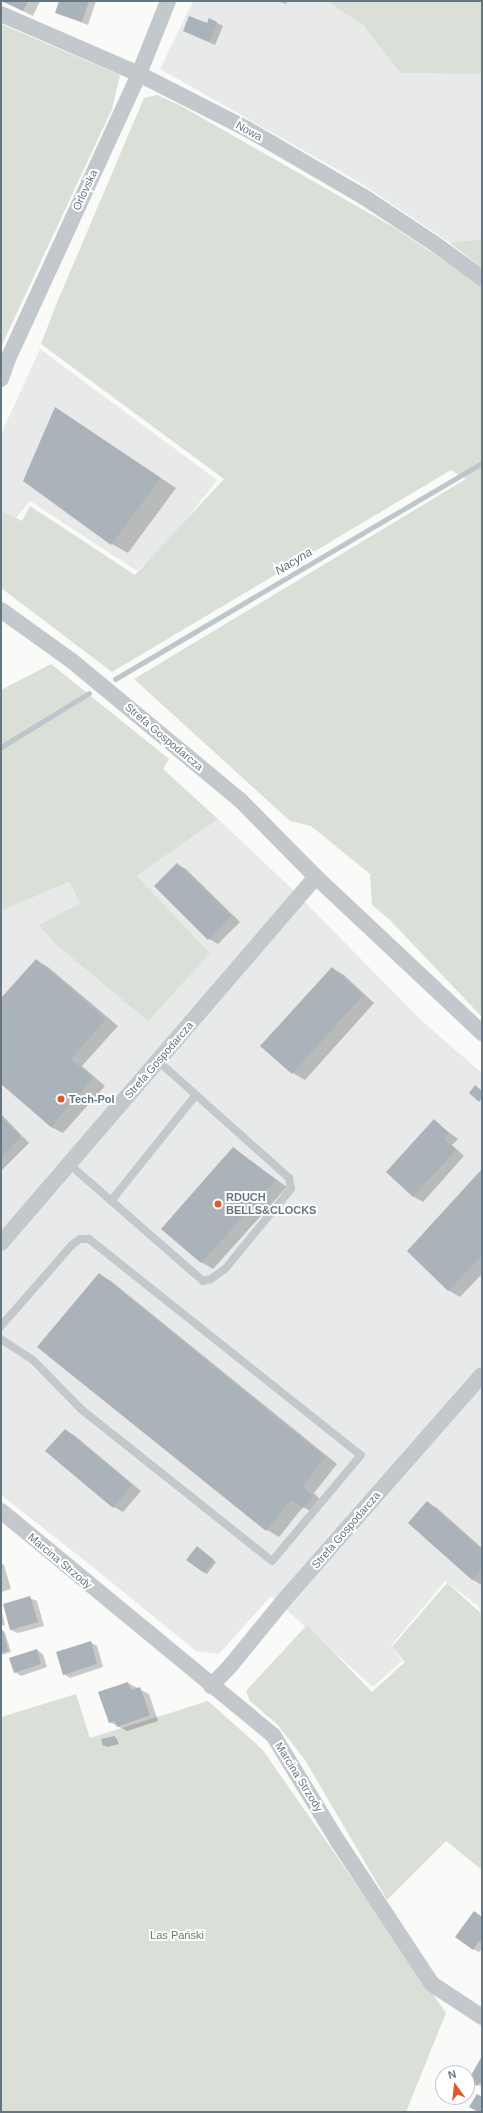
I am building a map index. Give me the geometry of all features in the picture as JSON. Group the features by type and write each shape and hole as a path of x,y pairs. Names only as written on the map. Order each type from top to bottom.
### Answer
{"street":[{"name":"Orlovska","path":"1,379 139,74 168,1"},
{"name":"Nowa","path":"1,14 139,74 246,129 364,197 435,244 482,278"},
{"name":"Strefa Gospodarcza","path":"1,610 72,661 241,801 316,877 482,1033"},
{"name":"Strefa Gospodarcza","path":"1,1242 316,877"},
{"name":"Strefa Gospodarcza","path":"211,1686 231,1665 285,1599 482,1375"},
{"name":"Marcina Strzody","path":"1,1511 211,1686 273,1735 340,1843 432,1984 482,2017"}],"lane":[{"path":"68,1164 203,1281 212,1280 225,1269 291,1189 289,1178 158,1061"},
{"path":"111,1201 196,1095"},
{"path":"1,1326 72,1245 80,1239 89,1239 361,1455 272,1561 81,1409 33,1360 1,1339"}],"shaded area":[{"path":"193,1 326,1 363,25 402,73 482,74 482,239 450,243 359,182 160,69"},
{"path":"40,349 217,480 175,534 137,571 30,501 15,519 1,511 1,434"},
{"path":"218,819 288,885 422,1021 482,1073 482,1615 478,1606 445,1581 391,1646 402,1661 373,1687 271,1596 219,1654 196,1651 1,1495 1,911 69,882 80,903 39,925 210,953 137,876"}],"green space":[{"path":"326,1 482,1 482,74 401,73 363,25"},
{"path":"1,24 120,75 112,109 1,347"},
{"path":"157,95 181,106 395,228 482,286 482,1017 389,919 372,905 370,874 311,826 290,821 134,679 466,479 451,470 112,672 1,588 1,511 22,521 30,506 135,575 224,479 41,344 56,305 144,98"},
{"path":"482,239 482,268 450,243"},
{"path":"51,664 169,759 163,769 218,819 137,876 210,953 148,1021 58,946 39,925 80,903 69,882 1,911 1,690"},
{"path":"447,1583 482,1614 482,1870 446,1841 387,1900 305,1760 277,1724 250,1701 246,1691 307,1625 372,1692 405,1662 392,1647"},
{"name":"Las Pański","path":"76,1694 90,1738 208,1701 262,1749 446,2013 406,2112 1,2112 1,1717"}],"building":[{"path":"2,1 28,1 23,11"},
{"path":"59,1 89,1 82,22 55,13"},
{"path":"189,16 207,23 209,18 217,22 209,42 183,31"},
{"path":"55,407 161,478 111,545 23,481"},
{"path":"177,863 231,916 208,940 154,886"},
{"path":"36,959 106,1019 71,1059 93,1078 51,1127 1,1084 1,998"},
{"path":"332,967 363,995 292,1074 260,1046"},
{"path":"475,1085 482,1091 482,1098 479,1102 469,1093"},
{"path":"1,1117 21,1137 1,1157"},
{"path":"434,1119 449,1133 444,1139 456,1150 413,1197 386,1172"},
{"name":"RDUCH BELLS&CLOCKS","path":"233,1147 276,1180 201,1263 161,1229"},
{"path":"482,1169 482,1255 448,1291 407,1251"},
{"path":"99,1273 325,1457 303,1486 313,1496 303,1508 291,1500 266,1531 37,1347"},
{"path":"65,1429 132,1485 113,1508 45,1451"},
{"path":"427,1501 482,1550 482,1569 472,1580 408,1523"},
{"path":"197,1546 214,1560 204,1573 186,1560"},
{"path":"30,1596 38,1622 10,1630 3,1604"},
{"path":"3,1630 8,1651 1,1653 1,1631"},
{"path":"91,1641 97,1664 63,1675 56,1652"},
{"path":"37,1649 41,1664 14,1673 9,1658"},
{"path":"128,1682 131,1690 140,1687 150,1715 117,1727 115,1721 109,1723 98,1692"},
{"path":"115,1736 116,1743 103,1746 101,1739"},
{"path":"474,1911 482,1917 482,1943 479,1941 473,1950 455,1937"},
{"path":"482,2056 482,2084 480,2082 477,2086 475,2084 475,2068"},
{"path":"477,2094 482,2097 482,2112 478,2112 469,2107 470,2105 475,2105 475,2097"}],"waterway":[{"name":"Nacyna","path":"115,679 482,463"},
{"name":"Nacyna","path":"1,747 89,693"}],"place":[{"name":"Tech-Pol","path":"61,1099"},
{"name":"RDUCH BELLS&CLOCKS","path":"218,1204"}]}
